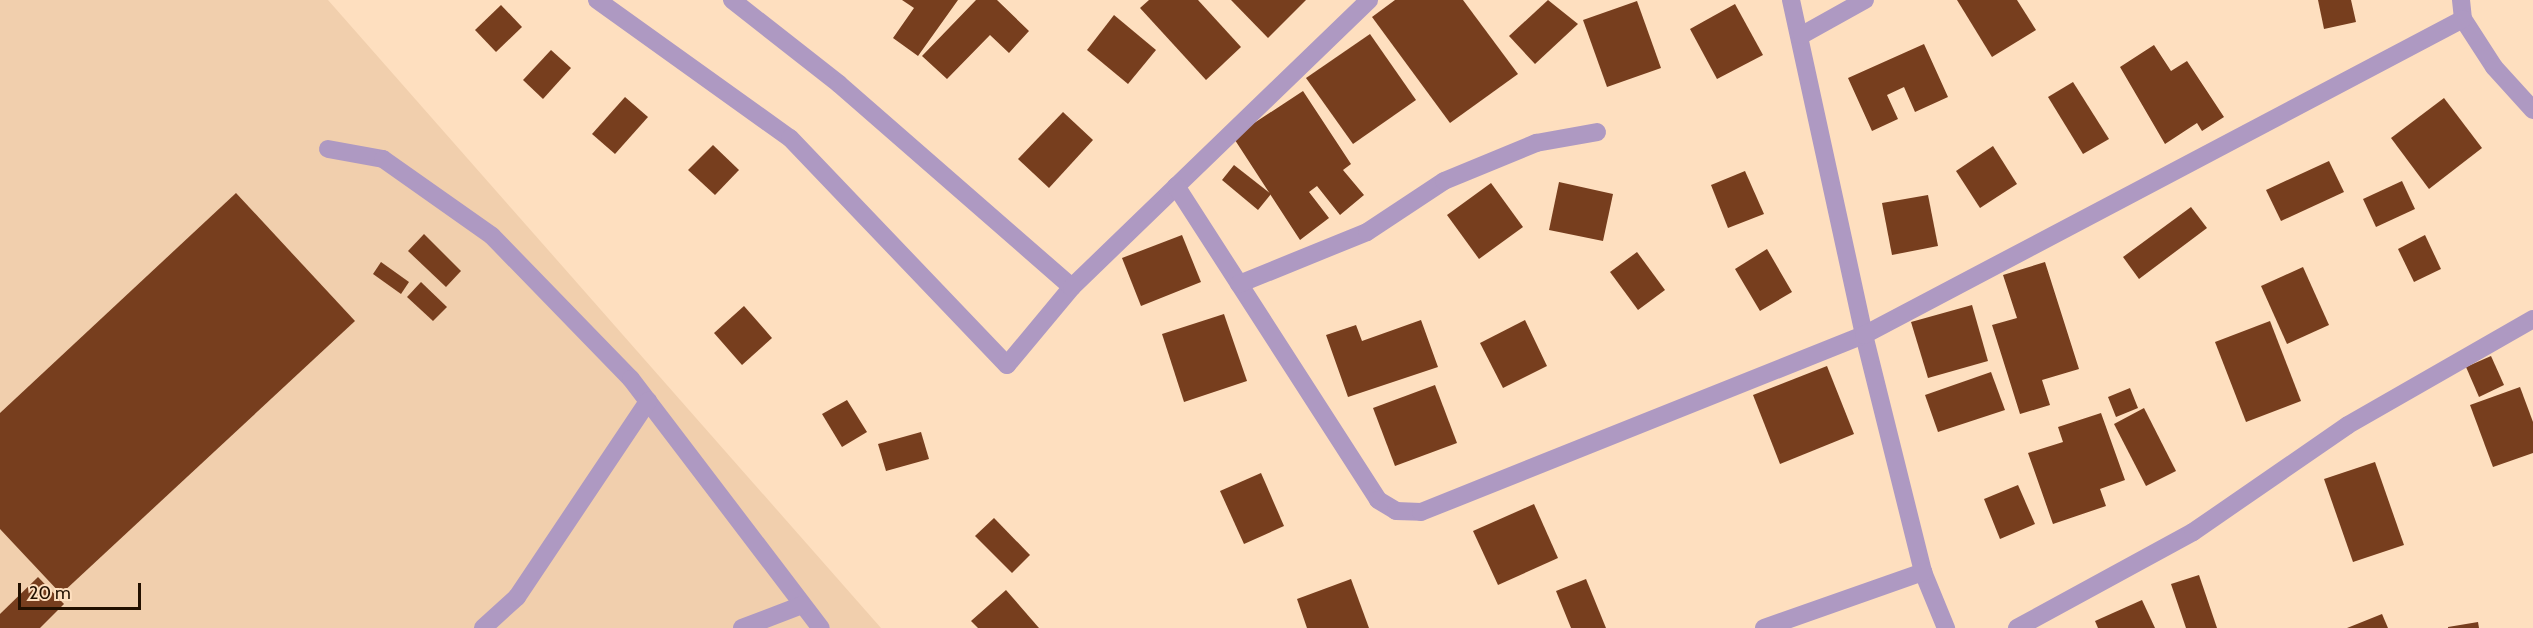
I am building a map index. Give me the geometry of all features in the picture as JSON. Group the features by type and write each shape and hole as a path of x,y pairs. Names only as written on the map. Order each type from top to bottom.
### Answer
{"street":[{"path":"597,0 790,138 1007,364 1072,287 1369,0"},
{"path":"732,0 840,84 1072,287"},
{"path":"1791,0 1802,35 1864,335 1923,572 1946,628"},
{"path":"1802,35 1865,0"},
{"path":"2461,0 2463,19 2494,67 2533,110"},
{"path":"1176,186 1378,500 1396,511 1421,512 1864,335 2463,19"},
{"path":"1239,284 1367,232 1443,181 1536,143 1597,132"},
{"path":"328,150 383,159 492,236 648,401 820,628"},
{"path":"2017,628 2193,532 2348,425 2533,319"},
{"path":"483,628 517,597 648,401"},
{"path":"1764,628 1923,572"},
{"path":"742,628 802,605"}],"shaded area":[{"path":"0,0 328,0 881,628 0,628"}],"building":[{"path":"902,0 958,0 918,56 893,38 914,8"},
{"path":"976,0 997,0 1029,31 1009,53 990,35 947,79 922,56"},
{"path":"1149,0 1198,0 1241,47 1206,80 1140,8"},
{"path":"1231,0 1306,0 1268,38"},
{"path":"1395,0 1463,0 1518,74 1450,123 1372,17"},
{"path":"1548,0 1578,24 1535,64 1509,36"},
{"path":"1957,0 2017,0 2036,30 1992,57"},
{"path":"2318,0 2351,0 2356,22 2324,29"},
{"path":"1637,1 1661,68 1607,87 1583,20"},
{"path":"1735,4 1763,55 1717,79 1690,29"},
{"path":"501,5 522,27 496,52 475,30"},
{"path":"1114,15 1156,50 1128,84 1087,50"},
{"path":"1370,34 1416,100 1353,144 1306,78"},
{"path":"1924,44 1948,97 1915,112 1904,87 1887,95 1898,119 1872,131 1848,78"},
{"path":"2154,45 2171,71 2187,61 2224,117 2202,131 2197,123 2165,144 2120,67"},
{"path":"551,50 571,68 543,99 523,80"},
{"path":"2073,82 2109,139 2083,154 2048,97"},
{"path":"1303,91 1351,164 1343,170 1364,195 1340,215 1317,186 1309,192 1329,218 1300,240 1233,137"},
{"path":"625,97 648,117 615,154 592,134"},
{"path":"2444,98 2482,148 2429,189 2391,138"},
{"path":"1063,112 1093,140 1049,188 1018,159"},
{"path":"713,145 739,170 715,195 688,170"},
{"path":"1993,146 2017,184 1980,208 1956,171"},
{"path":"2329,161 2344,192 2281,221 2266,190"},
{"path":"1234,165 1271,194 1258,210 1222,180"},
{"path":"1745,171 1764,214 1728,228 1711,185"},
{"path":"2402,181 2415,209 2376,227 2363,199"},
{"path":"1559,182 1613,194 1603,241 1549,230"},
{"path":"1491,183 1523,227 1479,259 1447,215"},
{"path":"236,193 355,321 61,594 0,529 0,413"},
{"path":"1928,195 1938,246 1892,255 1882,203"},
{"path":"2191,207 2207,228 2139,279 2123,257"},
{"path":"424,234 461,271 446,287 408,251"},
{"path":"1182,235 1201,282 1141,306 1122,258"},
{"path":"2425,235 2441,269 2414,282 2398,249"},
{"path":"1767,249 1792,292 1760,311 1735,269"},
{"path":"1637,252 1665,290 1638,310 1610,272"},
{"path":"381,262 409,282 401,294 373,274"},
{"path":"2045,262 2079,369 2042,380 2050,405 2020,414 1992,325 2017,318 2003,275"},
{"path":"2303,267 2329,325 2287,344 2261,286"},
{"path":"421,282 447,307 433,321 407,297"},
{"path":"1972,305 1988,361 1928,378 1911,322"},
{"path":"744,306 772,338 742,365 714,333"},
{"path":"1224,314 1247,381 1184,402 1162,334"},
{"path":"1421,320 1438,367 1348,397 1326,335 1356,325 1362,341"},
{"path":"1525,320 1547,366 1503,388 1480,343"},
{"path":"2270,321 2301,401 2246,422 2215,342"},
{"path":"2491,356 2504,385 2479,397 2466,367"},
{"path":"1827,366 1854,434 1780,464 1753,395"},
{"path":"1991,372 2005,410 1938,432 1925,395"},
{"path":"1435,385 1457,443 1395,466 1373,408"},
{"path":"2520,387 2533,422 2533,453 2493,467 2470,405"},
{"path":"2130,388 2138,408 2116,417 2108,397"},
{"path":"847,400 867,432 842,447 822,414"},
{"path":"2144,408 2176,471 2146,486 2114,424"},
{"path":"2101,413 2125,480 2100,489 2106,506 2053,524 2028,453 2063,442 2058,427"},
{"path":"921,432 929,459 886,471 878,444"},
{"path":"2375,462 2404,545 2353,562 2324,479"},
{"path":"1261,473 1284,526 1244,544 1220,491"},
{"path":"2018,485 2035,524 2000,539 1984,499"},
{"path":"1534,504 1558,558 1498,585 1473,531"},
{"path":"994,518 1030,555 1012,573 975,536"},
{"path":"2199,575 2217,628 2186,628 2171,584"},
{"path":"38,577 64,604 40,628 0,628 0,614"},
{"path":"1351,579 1369,628 1307,628 1297,599"},
{"path":"1586,579 1606,628 1571,628 1556,591"},
{"path":"1006,590 1039,628 978,628 971,621"},
{"path":"2142,600 2155,628 2098,628 2095,621"},
{"path":"2382,614 2388,628 2347,628"},
{"path":"2478,622 2479,628 2448,628 2448,627"}]}
